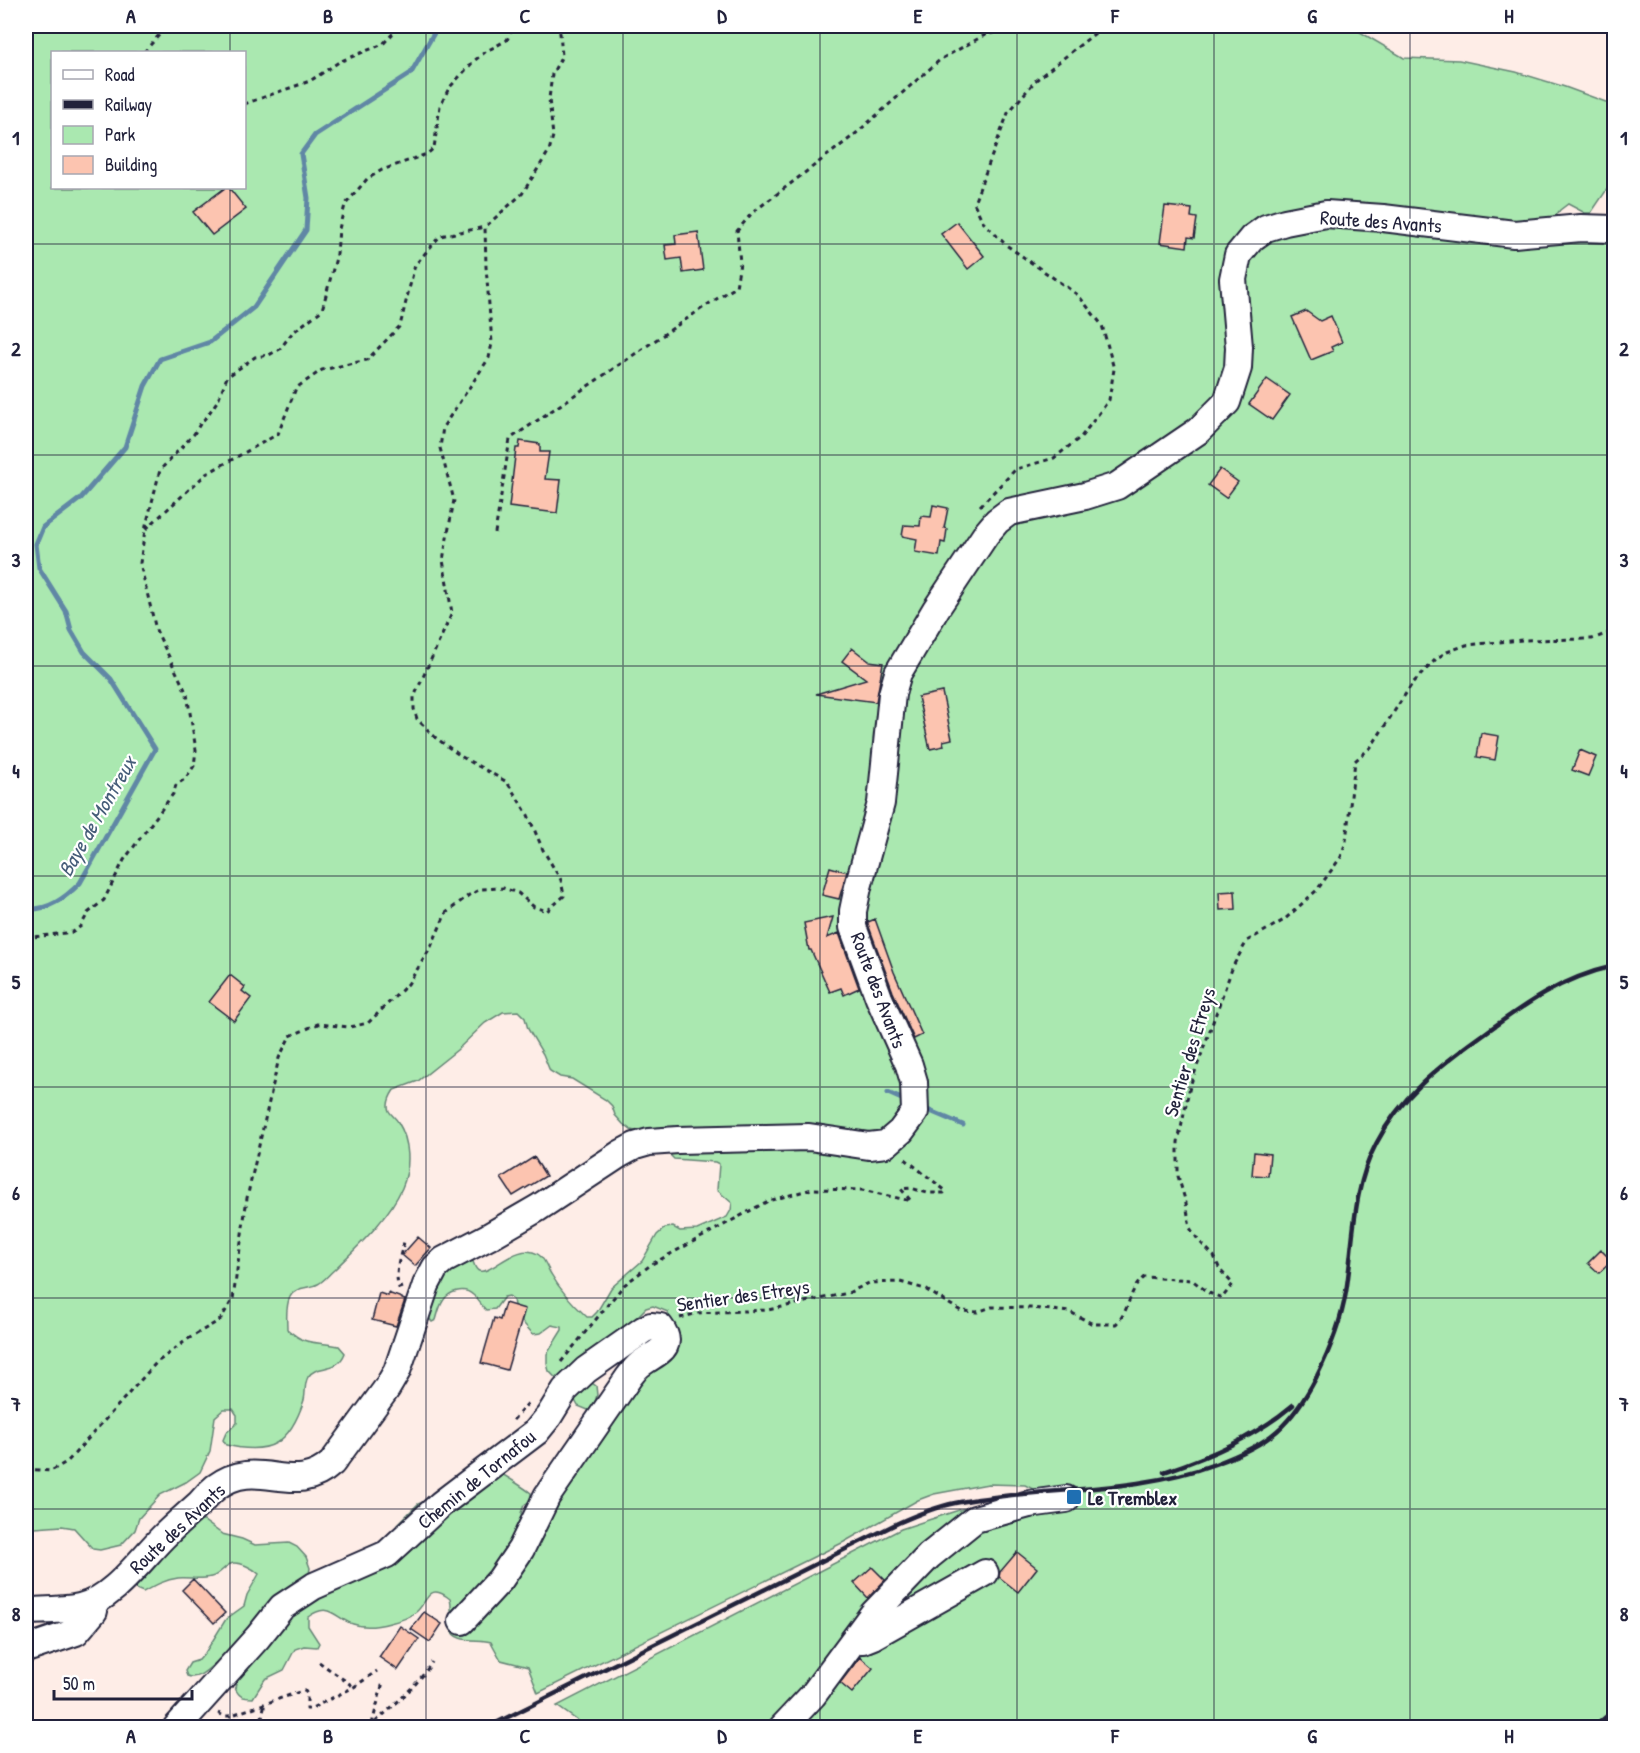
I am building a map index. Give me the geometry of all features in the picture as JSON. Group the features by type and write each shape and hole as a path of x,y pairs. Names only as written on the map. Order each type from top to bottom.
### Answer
{"street":[{"name":"Route des Avants","path":"26,1611 58,1610 90,1604 111,1590 134,1569 216,1486 245,1474 260,1473 297,1479 322,1472 387,1388 397,1371 429,1276 444,1260 488,1238 538,1208 620,1154 649,1142 678,1140 809,1137 868,1146 886,1144 901,1131 915,1112 914,1082 854,935 853,911 881,803 892,694 897,673 986,534 997,521 1009,512 1085,496 1116,486 1198,431 1227,402 1238,368 1239,346 1233,279 1238,255 1252,238 1266,228 1306,216 1326,214 1383,218 1514,234 1581,228 1614,229"},
{"name":"Chemin de Tornafou","path":"176,1728 282,1607 314,1586 387,1554 441,1504 536,1432 565,1390 586,1370 643,1329 651,1326 660,1327"},
{"path":"462,1621 500,1580 521,1549 547,1496 629,1377 641,1363 662,1351 666,1342 665,1334 660,1327"},
{"path":"782,1728 813,1695 873,1614 929,1556 975,1519 1029,1504 1066,1499"},
{"path":"855,1639 863,1640 873,1636 985,1573"},
{"path":"28,1648 76,1632 94,1611 90,1604"}],"path":[{"path":"145,51 167,26"},
{"path":"246,103 310,81 339,62 383,44 400,26"},
{"path":"26,938 73,932 81,926 88,913 104,900 124,860 173,794 176,785 186,778 194,766 196,750 187,694 156,630 140,563 144,530 160,470 194,434 207,416 218,400 227,377 255,357 269,356 280,349 292,333 322,310 337,254 339,229 345,205 366,179 382,170 427,154 434,148 440,106 449,88 474,61 507,40 512,26"},
{"path":"144,530 206,474 278,434 296,388 322,370 367,360 400,326 415,265 440,236 485,227 522,194 549,151 553,136 549,99 552,74 562,56 560,33 557,26"},
{"path":"495,533 510,439 736,287 740,263 737,231 752,213 853,136 941,59 983,36 1015,26"},
{"path":"978,512 982,502 1016,469 1054,458 1081,437 1109,400 1114,369 1102,325 1078,296 1006,245 983,222 974,203 1008,113 1036,80 1104,26"},
{"path":"26,1469 51,1472 68,1461 156,1363 188,1339 220,1320 234,1299 247,1198 279,1058 290,1036 318,1024 350,1027 368,1023 408,984 430,949 446,913 469,895 481,889 503,888 518,893 534,906 547,911 564,896 561,880 543,850 528,815 507,782 462,757 436,738 417,719 414,698 452,614 443,560 454,500 440,448 443,427 489,358 492,343 485,227"},
{"name":"Sentier des Etreys","path":"660,1327 672,1320 697,1313 768,1310 848,1293 869,1283 900,1282 925,1289 961,1311 977,1312 992,1307 1032,1308 1070,1312 1093,1324 1116,1324 1125,1315 1131,1292 1144,1278 1192,1280 1209,1293 1222,1298 1233,1284 1220,1270 1214,1256 1190,1228 1176,1157 1190,1086 1233,966 1247,941 1284,920 1317,890 1341,857 1346,841 1355,761 1371,747 1412,684 1437,658 1466,645 1522,640 1592,639 1614,631"},
{"path":"560,1363 624,1285 652,1264 768,1200 812,1190 862,1190 911,1200 901,1191 901,1188 911,1188 927,1193 946,1191 886,1144"},
{"path":"404,1242 399,1259 398,1286 400,1287 420,1274 429,1276"},
{"path":"507,1427 535,1396"},
{"path":"319,1662 354,1687"},
{"path":"370,1726 409,1691 432,1662"},
{"path":"224,1716 305,1691 307,1709 310,1709 354,1687 377,1671"},
{"path":"370,1726 383,1682"},
{"path":"260,1728 265,1702"}],"green space":[{"path":"26,26 1350,26 1404,58 1459,60 1516,72 1614,105 1612,182 1591,213 1585,213 1568,204 1554,218 1614,234 1614,1727 588,1728 557,1706 901,1529 962,1509 1049,1497 1025,1485 988,1484 934,1494 918,1500 844,1542 538,1693 528,1667 501,1660 491,1642 462,1639 453,1634 450,1599 437,1592 429,1595 420,1608 410,1616 381,1625 357,1625 332,1612 322,1610 315,1612 308,1617 308,1626 319,1643 317,1647 304,1646 295,1649 284,1670 265,1679 253,1698 242,1696 235,1688 240,1669 231,1655 219,1660 199,1676 187,1676 185,1671 190,1663 199,1660 226,1619 244,1606 247,1595 259,1574 247,1566 234,1563 211,1577 178,1578 143,1592 136,1589 135,1581 168,1552 194,1521 204,1521 222,1534 255,1545 289,1543 297,1547 306,1557 310,1568 307,1585 359,1561 392,1536 397,1525 418,1504 501,1474 531,1493 530,1501 524,1505 521,1513 525,1532 667,1327 668,1312 653,1306 646,1308 635,1319 630,1334 589,1381 596,1386 597,1395 593,1409 588,1410 578,1406 572,1395 549,1371 547,1354 562,1327 552,1325 541,1333 533,1334 516,1315 513,1300 509,1296 504,1297 495,1309 486,1310 473,1295 465,1291 452,1293 445,1298 436,1320 432,1322 429,1318 436,1281 470,1256 477,1270 484,1271 514,1255 531,1252 543,1259 572,1302 587,1317 592,1317 611,1288 642,1261 657,1235 665,1228 673,1227 680,1231 697,1230 727,1217 731,1210 732,1203 717,1190 719,1164 674,1159 670,1155 671,1148 651,1135 631,1130 623,1124 606,1100 572,1079 560,1077 550,1071 528,1029 525,1018 518,1011 503,1012 485,1023 457,1050 418,1081 394,1090 391,1095 388,1108 402,1129 407,1146 408,1163 405,1180 389,1210 363,1241 322,1281 314,1286 299,1289 288,1301 287,1329 307,1341 339,1346 345,1353 337,1364 316,1370 308,1377 304,1400 292,1427 285,1436 277,1443 255,1449 226,1445 223,1440 226,1433 237,1423 237,1415 233,1409 224,1409 215,1417 210,1451 200,1472 160,1495 139,1518 135,1530 121,1545 100,1550 93,1549 74,1528 62,1526 35,1528 26,1525"}],"building":[{"path":"224,189 230,189 246,209 212,235 193,212"},
{"path":"1165,206 1192,209 1191,217 1197,218 1194,238 1188,237 1187,247 1160,243"},
{"path":"957,222 984,256 968,269 941,234"},
{"path":"698,232 703,270 683,273 681,258 667,260 665,245 676,244 675,235"},
{"path":"1306,311 1320,321 1331,316 1342,342 1331,347 1333,351 1311,360 1292,317"},
{"path":"1267,379 1290,395 1272,420 1249,404"},
{"path":"520,441 540,444 540,452 549,452 545,479 561,480 557,513 509,507 516,448 519,448"},
{"path":"1220,469 1238,482 1226,498 1208,485"},
{"path":"933,505 948,508 944,528 947,529 945,543 941,542 939,556 915,552 917,539 902,536 904,525 920,526 921,516 931,517"},
{"path":"852,648 869,661 883,663 876,702 816,694 866,679 842,661"},
{"path":"942,692 952,739 943,741 944,746 930,749 918,697"},
{"path":"1481,733 1499,736 1495,760 1477,757"},
{"path":"1580,750 1596,757 1588,776 1572,770"},
{"path":"830,867 847,872 839,899 822,895"},
{"path":"1235,891 1236,909 1220,910 1219,892"},
{"path":"833,917 827,938 839,933 859,988 844,995 841,988 830,992 809,950 804,923"},
{"path":"875,919 894,972 922,1035 914,1039 893,992 868,924"},
{"path":"230,975 245,987 242,991 251,998 234,1021 209,1002"},
{"path":"1254,1152 1270,1154 1268,1176 1252,1175"},
{"path":"534,1157 546,1176 513,1196 501,1178"},
{"path":"418,1237 431,1248 415,1266 402,1255"},
{"path":"1601,1250 1612,1261 1599,1273 1588,1263"},
{"path":"379,1293 388,1296 388,1293 405,1300 396,1326 372,1320"},
{"path":"505,1303 525,1309 507,1370 481,1363 494,1318 500,1320"},
{"path":"1017,1552 1037,1568 1018,1592 999,1577 1000,1572"},
{"path":"872,1567 885,1580 868,1598 854,1583"},
{"path":"193,1579 225,1613 214,1623 182,1590"},
{"path":"424,1612 442,1624 430,1642 411,1629"},
{"path":"400,1626 419,1639 398,1670 379,1657"},
{"path":"860,1657 873,1668 852,1693 840,1683"}],"waterway":[{"name":"Baye de Montreux","path":"26,909 49,906 80,883 155,749 111,679 84,652 71,630 66,611 39,568 36,544 43,527 81,498 125,447 145,386 160,359 210,342 254,307 306,230 308,198 301,154 315,135 411,73 438,26"},
{"path":"888,1093 906,1101"},
{"path":"923,1108 963,1125"}],"railway":[{"path":"486,1728 898,1523 926,1512 955,1503 987,1498 1151,1481 1215,1464 1263,1441 1283,1425 1299,1406 1316,1378 1330,1347 1344,1303 1362,1179 1376,1144 1397,1112 1436,1071 1513,1013 1560,985 1614,966"},
{"path":"1164,1472 1232,1445 1263,1427 1293,1405"},
{"path":"1593,1728 1614,1710"}],"place":[{"name":"Le Tremblex","path":"1074,1497"}]}
